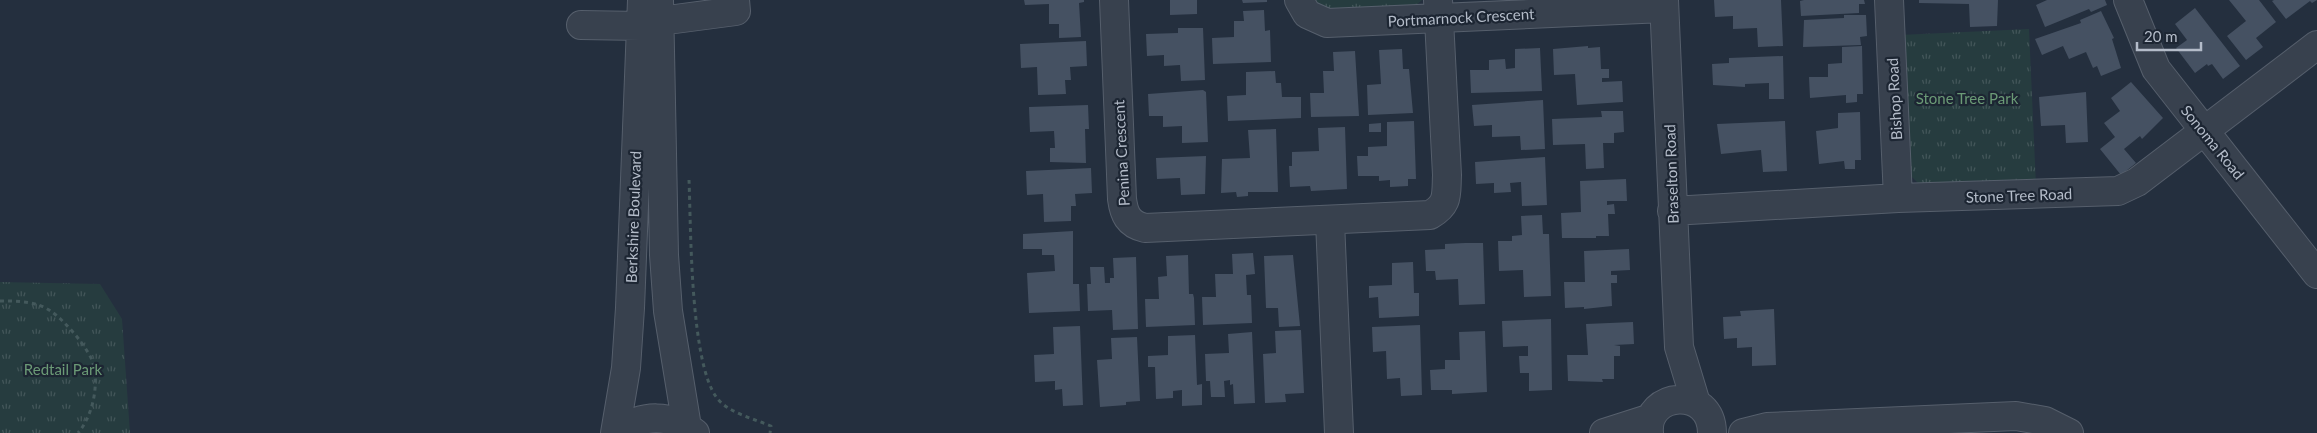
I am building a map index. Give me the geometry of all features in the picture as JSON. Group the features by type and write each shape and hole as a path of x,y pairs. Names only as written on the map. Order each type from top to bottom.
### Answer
{"street":[{"path":"581,25 650,12 736,11 735,0"},
{"name":"Penina Crescent","path":"1114,0 1122,199 1124,211 1131,223 1145,228 1430,215 1444,205 1447,175 1438,9"},
{"name":"Portmarnock Crescent","path":"1299,0 1307,14 1327,23 1438,9 1664,4"},
{"name":"Bishop Road","path":"1889,0 1898,198"},
{"name":"Sonoma Road","path":"2128,0 2156,69 2317,274"},
{"name":"Braselton Road","path":"1664,4 1679,347 1705,416"},
{"name":"Berkshire Boulevard","path":"650,12 665,264 674,357 691,430"},
{"name":"Berkshire Boulevard","path":"617,433 626,368 650,12"},
{"name":"Stone Tree Road","path":"1672,211 1898,198 2118,191 2137,182 2317,44"},
{"path":"1330,221 1339,433"},
{"name":"Braselton Road","path":"1654,419 1679,347"},
{"path":"1604,433 1654,419 1673,400 1685,399 1705,416 1755,430 2016,416 2044,420 2069,433"},
{"path":"617,433 634,423 649,419 669,419 691,430"}],"path":[{"path":"689,173 695,308 708,380 718,400 728,407 771,426 770,433"},
{"path":"0,301 32,303 52,312 67,326 93,362 92,407 78,433"}],"green space":[{"path":"1309,0 1422,0 1413,8 1330,13"},
{"name":"Stone Tree Park","path":"2029,29 2036,186 1921,186 1911,176 1900,35"},
{"name":"Redtail Park","path":"0,282 100,284 122,319 130,433 0,433"}],"building":[{"path":"1024,0 1084,0 1084,2 1079,3 1081,37 1059,38 1059,24 1049,24 1049,4 1025,5"},
{"path":"1170,0 1197,0 1197,14 1170,15"},
{"path":"1242,0 1267,0 1267,2 1243,3"},
{"path":"1714,0 1781,0 1783,46 1758,47 1757,28 1733,29 1733,16 1715,17"},
{"path":"1864,0 1865,4 1859,4 1859,13 1801,16 1800,1"},
{"path":"1919,0 1998,0 1997,26 1970,27 1969,4 1919,3"},
{"path":"2047,0 2105,0 2107,5 2091,12 2089,9 2045,27 2036,5"},
{"path":"2229,0 2259,0 2276,22 2256,38 2263,47 2246,60 2227,36 2246,21"},
{"path":"2317,0 2312,3 2310,1 2286,19 2272,1"},
{"path":"2195,8 2240,66 2223,79 2212,64 2208,66 2207,64 2195,73 2176,48 2187,40 2175,24"},
{"path":"1264,10 1265,31 1270,30 1271,62 1213,64 1212,38 1234,37 1234,21 1244,21 1243,11"},
{"path":"2101,11 2114,38 2112,39 2121,68 2101,76 2097,66 2093,68 2086,52 2069,59 2063,46 2042,55 2035,39 2081,23 2080,20"},
{"path":"1844,15 1866,15 1867,36 1860,37 1861,45 1803,47 1804,20 1844,18"},
{"path":"1178,28 1203,28 1205,80 1181,81 1180,65 1164,66 1164,55 1147,56 1146,34 1178,33"},
{"path":"1086,41 1087,66 1070,67 1071,80 1065,80 1066,94 1038,95 1037,67 1021,68 1020,44"},
{"path":"1588,46 1588,48 1600,47 1601,69 1609,69 1609,78 1602,78 1602,82 1622,81 1623,102 1577,105 1575,74 1554,75 1553,49"},
{"path":"1862,46 1863,94 1857,94 1857,102 1846,103 1846,95 1810,98 1809,77 1828,77 1828,64 1842,63 1842,47"},
{"path":"1540,48 1542,91 1471,93 1470,70 1489,70 1489,60 1505,59 1506,69 1515,68 1515,49"},
{"path":"1402,49 1403,69 1409,69 1413,113 1368,115 1367,85 1381,84 1379,50"},
{"path":"1355,51 1359,116 1311,117 1310,93 1324,93 1323,71 1334,71 1333,52"},
{"path":"1783,56 1784,99 1769,99 1769,83 1745,84 1745,87 1713,85 1712,64 1729,63 1729,58"},
{"path":"1275,71 1276,83 1281,83 1282,97 1301,97 1301,118 1228,121 1227,96 1246,95 1246,72"},
{"path":"2131,82 2163,118 2142,139 2140,136 2124,149 2136,163 2121,175 2100,149 2115,137 2104,123 2120,111 2111,98"},
{"path":"1203,90 1206,92 1208,142 1182,143 1182,126 1163,127 1163,116 1149,116 1148,94"},
{"path":"2086,92 2088,142 2066,143 2065,125 2041,126 2039,97"},
{"path":"1543,100 1545,149 1521,150 1520,136 1492,137 1492,125 1474,126 1472,105"},
{"path":"1088,105 1089,129 1085,129 1086,163 1050,162 1050,148 1055,148 1054,131 1030,132 1029,107"},
{"path":"1601,111 1623,111 1624,132 1614,133 1614,143 1603,143 1604,168 1586,169 1585,144 1553,145 1552,119 1602,117"},
{"path":"1860,112 1861,160 1855,160 1855,169 1845,169 1844,161 1819,164 1816,131 1838,128 1838,113"},
{"path":"1414,121 1416,179 1408,179 1408,186 1390,187 1390,180 1379,181 1379,176 1358,176 1357,156 1368,156 1368,147 1387,146 1387,122"},
{"path":"1785,121 1787,171 1763,172 1761,150 1721,154 1717,124"},
{"path":"1381,123 1381,132 1369,132 1369,124"},
{"path":"1345,127 1347,189 1311,191 1310,186 1290,187 1289,166 1292,166 1292,152 1319,151 1318,128"},
{"path":"1276,129 1278,192 1248,192 1248,196 1237,197 1236,192 1221,193 1222,159 1250,158 1248,130"},
{"path":"1206,156 1205,194 1181,195 1180,178 1157,179 1156,158"},
{"path":"1545,157 1547,205 1522,206 1521,182 1510,183 1511,192 1494,193 1494,183 1476,184 1475,162"},
{"path":"1091,168 1092,193 1075,194 1076,206 1071,206 1071,221 1044,222 1043,194 1027,195 1026,171"},
{"path":"1626,179 1627,201 1607,201 1607,205 1614,204 1615,214 1608,214 1609,236 1562,238 1561,213 1581,212 1580,181"},
{"path":"1542,215 1543,234 1549,234 1551,296 1524,297 1523,270 1499,271 1498,241 1512,241 1512,236 1522,235 1521,216"},
{"path":"1073,231 1073,284 1079,284 1080,311 1029,313 1027,273 1055,271 1054,255 1042,255 1042,249 1023,249 1023,234"},
{"path":"1483,243 1485,304 1459,305 1458,279 1436,280 1435,271 1426,271 1425,250 1445,249 1445,244"},
{"path":"1629,249 1630,270 1611,271 1611,275 1617,275 1617,283 1611,283 1612,306 1584,309 1584,307 1565,308 1564,282 1585,282 1584,251"},
{"path":"1253,253 1255,274 1246,275 1247,295 1251,295 1252,323 1203,325 1202,297 1216,297 1215,274 1233,274 1232,254"},
{"path":"1188,255 1189,294 1193,294 1194,298 1195,325 1146,327 1145,299 1159,299 1158,277 1167,276 1166,256"},
{"path":"1293,255 1300,326 1279,327 1278,308 1266,308 1264,256"},
{"path":"1136,257 1138,329 1113,330 1112,310 1088,311 1087,284 1091,284 1090,267 1104,267 1105,283 1110,283 1110,278 1114,278 1113,258"},
{"path":"1413,262 1414,293 1419,293 1419,316 1379,318 1378,297 1369,298 1369,286 1392,285 1392,263"},
{"path":"1774,309 1776,365 1752,366 1752,347 1737,348 1737,338 1724,339 1723,317 1741,316 1740,311"},
{"path":"1551,319 1552,390 1529,391 1529,373 1520,373 1519,356 1528,356 1528,346 1503,347 1502,321"},
{"path":"1633,322 1634,344 1614,345 1620,346 1620,356 1614,356 1614,379 1602,379 1603,382 1568,381 1567,355 1588,355 1586,324"},
{"path":"1420,325 1422,395 1401,396 1400,378 1387,379 1386,351 1373,352 1372,327"},
{"path":"1080,326 1083,405 1063,406 1062,389 1055,390 1055,381 1035,382 1034,355 1054,354 1053,327"},
{"path":"1301,330 1304,393 1285,394 1286,402 1265,403 1263,354 1276,353 1275,331"},
{"path":"1485,331 1487,392 1452,394 1452,390 1431,390 1430,370 1445,369 1445,360 1460,360 1459,332"},
{"path":"1252,332 1255,403 1234,404 1233,384 1230,385 1230,380 1224,381 1225,397 1211,397 1210,381 1206,381 1205,354 1229,353 1228,334"},
{"path":"1195,335 1197,385 1202,384 1202,405 1182,406 1182,390 1173,391 1173,398 1156,399 1155,367 1148,367 1148,356 1168,355 1168,336"},
{"path":"1137,337 1140,401 1126,402 1126,405 1100,407 1097,360 1112,359 1111,338"}]}
